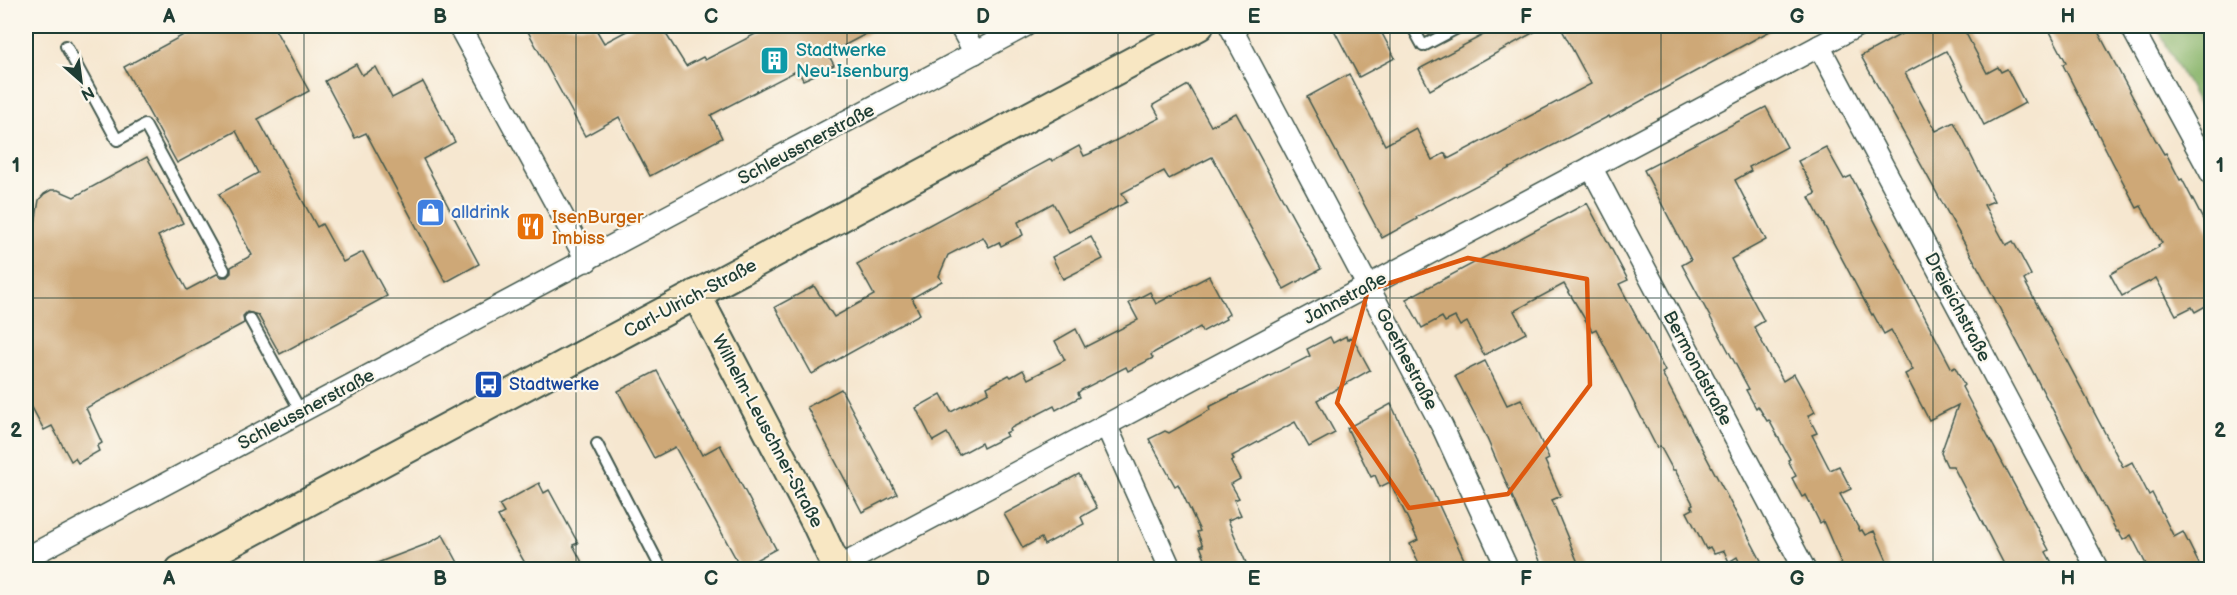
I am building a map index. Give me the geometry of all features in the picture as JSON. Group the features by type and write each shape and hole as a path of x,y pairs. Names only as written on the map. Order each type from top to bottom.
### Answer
{"main road":[{"name":"Carl-Ulrich-Straße","path":"180,570 1199,26"},
{"name":"Wilhelm-Leuschner-Straße","path":"696,294 836,569"}],"street":[{"path":"459,26 587,261"},
{"path":"960,26 975,53"},
{"name":"Schleussnerstraße","path":"26,558 1025,26"},
{"name":"Goethestraße","path":"1230,26 1442,426 1508,570"},
{"name":"Jahnstraße","path":"836,569 1857,26"},
{"path":"2131,26 2211,175"},
{"name":"Dreieichstraße","path":"1819,46 2098,570"},
{"name":"Bermondstraße","path":"1591,168 1805,570"},
{"path":"1106,425 1171,570"}],"lane":[{"path":"1412,26 1423,46 1461,26"},
{"path":"66,46 117,140 145,125 224,270"},
{"path":"250,319 301,412"},
{"path":"597,444 662,570"}],"highlighted area":[{"path":"1468,258 1587,279 1590,385 1508,494 1409,508 1337,403 1368,290"}],"green space":[{"path":"2156,26 2211,26 2211,127"}],"building":[{"path":"200,26 273,26 309,91 258,119 317,227 322,224 343,262 363,252 387,296 280,354 258,315 247,312 243,316 244,323 86,408 102,443 97,446 99,451 78,463 75,458 71,461 52,426 44,430 26,396 26,278 39,200 44,194 51,190 58,190 74,197 147,157 183,223 158,236 187,290 217,274 227,277 231,273 231,267 252,255 219,194 258,173 236,131 177,163 124,67"},
{"path":"525,26 594,26 604,43 636,26 661,26 686,66 703,57 705,60 771,26 881,26 828,54 834,65 819,73 803,80 798,70 711,115 722,138 650,176 619,117 585,136"},
{"path":"1332,26 1378,26 1395,58 1359,77"},
{"path":"1500,26 1545,26 1430,90 1419,69"},
{"path":"1560,26 1779,26 1610,118 1609,116 1416,217 1417,219 1382,238 1307,97 1349,74 1385,145 1416,128 1432,160 1445,153 1448,159 1591,84"},
{"path":"1916,26 1962,26 1987,73 1998,67 2001,72 2007,69 2025,103 1984,125 1946,51 1905,73 1936,131 1954,122 1994,201 1984,205 2006,245 2013,241 2031,275 2024,280 2123,467 2132,462 2149,495 2152,493 2174,537 2183,532 2202,570 2149,570 2131,535 2123,540 2117,532 1981,273 1861,56"},
{"path":"2047,26 2095,26 2155,139 2164,154 2166,153 2180,180 2182,179 2211,235 2211,303 2195,312 2192,307 2176,315 2156,278 2122,296 2110,274 2159,247 2158,245 2162,243 2141,206 2137,208 2113,163 2063,65 2066,62"},
{"name":"alldrink","path":"356,64 362,75 376,67 392,98 423,82 455,142 423,159 479,264 446,282 366,133 355,138 325,81"},
{"path":"1188,85 1211,126 1236,113 1321,269 1284,289 1212,157 1169,179 1164,171 1122,193 1127,202 1069,232 1053,203 1018,222 1023,235 1001,246 999,242 989,247 983,237 948,255 939,276 942,281 912,298 920,314 812,374 775,307 814,286 834,317 874,295 857,264 1051,159 1052,161 1079,146 1084,156 1160,118 1153,105"},
{"path":"1766,107 1787,147 1749,167 1751,171 1735,180 1766,240 1731,259 1764,321 1754,327 1783,381 1794,374 1815,412 1808,416 1817,433 1812,435 1830,470 1839,466 1851,489 1840,494 1860,531 1862,530 1865,535 1874,531 1891,570 1844,570 1823,521 1820,523 1806,495 1802,497 1792,478 1796,476 1788,460 1790,459 1769,420 1767,421 1758,406 1756,408 1746,390 1749,389 1682,265 1691,260 1644,170"},
{"path":"1826,147 1844,179 1851,176 1952,369 1955,367 1964,385 1962,387 2049,550 2046,552 2056,570 2007,570 1953,466 1947,466 1941,453 1958,405 1929,420 1905,374 1913,370 1891,330 1884,334 1872,315 1809,197 1816,194 1798,161"},
{"path":"1587,203 1628,280 1619,284 1665,371 1662,373 1766,570 1743,570 1737,557 1729,562 1724,551 1714,554 1710,547 1706,549 1687,512 1693,509 1691,505 1693,504 1675,470 1660,446 1657,448 1596,329 1592,331 1564,284 1514,311 1526,333 1484,355 1467,322 1460,326 1455,317 1445,322 1442,317 1422,328 1406,299"},
{"path":"1091,237 1103,259 1063,279 1052,257"},
{"path":"1209,276 1229,314 1225,317 1226,319 1202,332 1200,327 1155,352 1151,355 1153,358 1128,371 1126,367 1081,390 1078,393 1080,397 1056,410 1054,406 1009,429 1010,431 1005,433 1007,436 983,448 981,443 959,455 947,433 933,441 916,408 941,394 951,412 989,392 987,387 1009,375 1011,377 1023,370 1028,379 1065,360 1055,341 1076,329 1085,347 1138,320 1129,303 1150,292 1156,304"},
{"path":"1346,336 1347,340 1352,337 1370,370 1317,400 1335,433 1309,447 1295,422 1232,456 1234,460 1231,462 1240,479 1231,484 1239,498 1234,500 1241,515 1228,520 1249,570 1210,570 1200,546 1203,546 1197,532 1200,531 1178,484 1175,486 1149,439 1165,431 1169,433 1210,410 1209,407 1310,356 1307,349 1330,337 1333,343"},
{"path":"1485,361 1507,405 1521,399 1535,428 1549,459 1545,461 1561,496 1552,500 1581,570 1544,570 1485,434 1455,376"},
{"path":"657,371 702,455 720,445 776,549 741,568 675,447 654,458 618,391"},
{"path":"841,389 897,494 862,512 807,407"},
{"path":"1391,404 1469,570 1422,570 1410,544 1418,540 1390,482 1380,487 1375,475 1371,477 1347,428"},
{"path":"1079,474 1097,508 1081,517 1084,524 1044,545 1041,538 1023,548 1004,514"},
{"path":"539,483 544,493 549,490 578,543 573,545 586,570 529,570 498,516 504,513 499,505"},
{"path":"443,535 462,570 364,570 364,568 427,544"}],"place":[{"name":"Stadtwerke Neu-Isenburg","path":"775,60"},
{"name":"alldrink","path":"430,212"},
{"name":"IsenBurger Imbiss","path":"531,227"},
{"name":"Stadtwerke","path":"488,384"}]}
